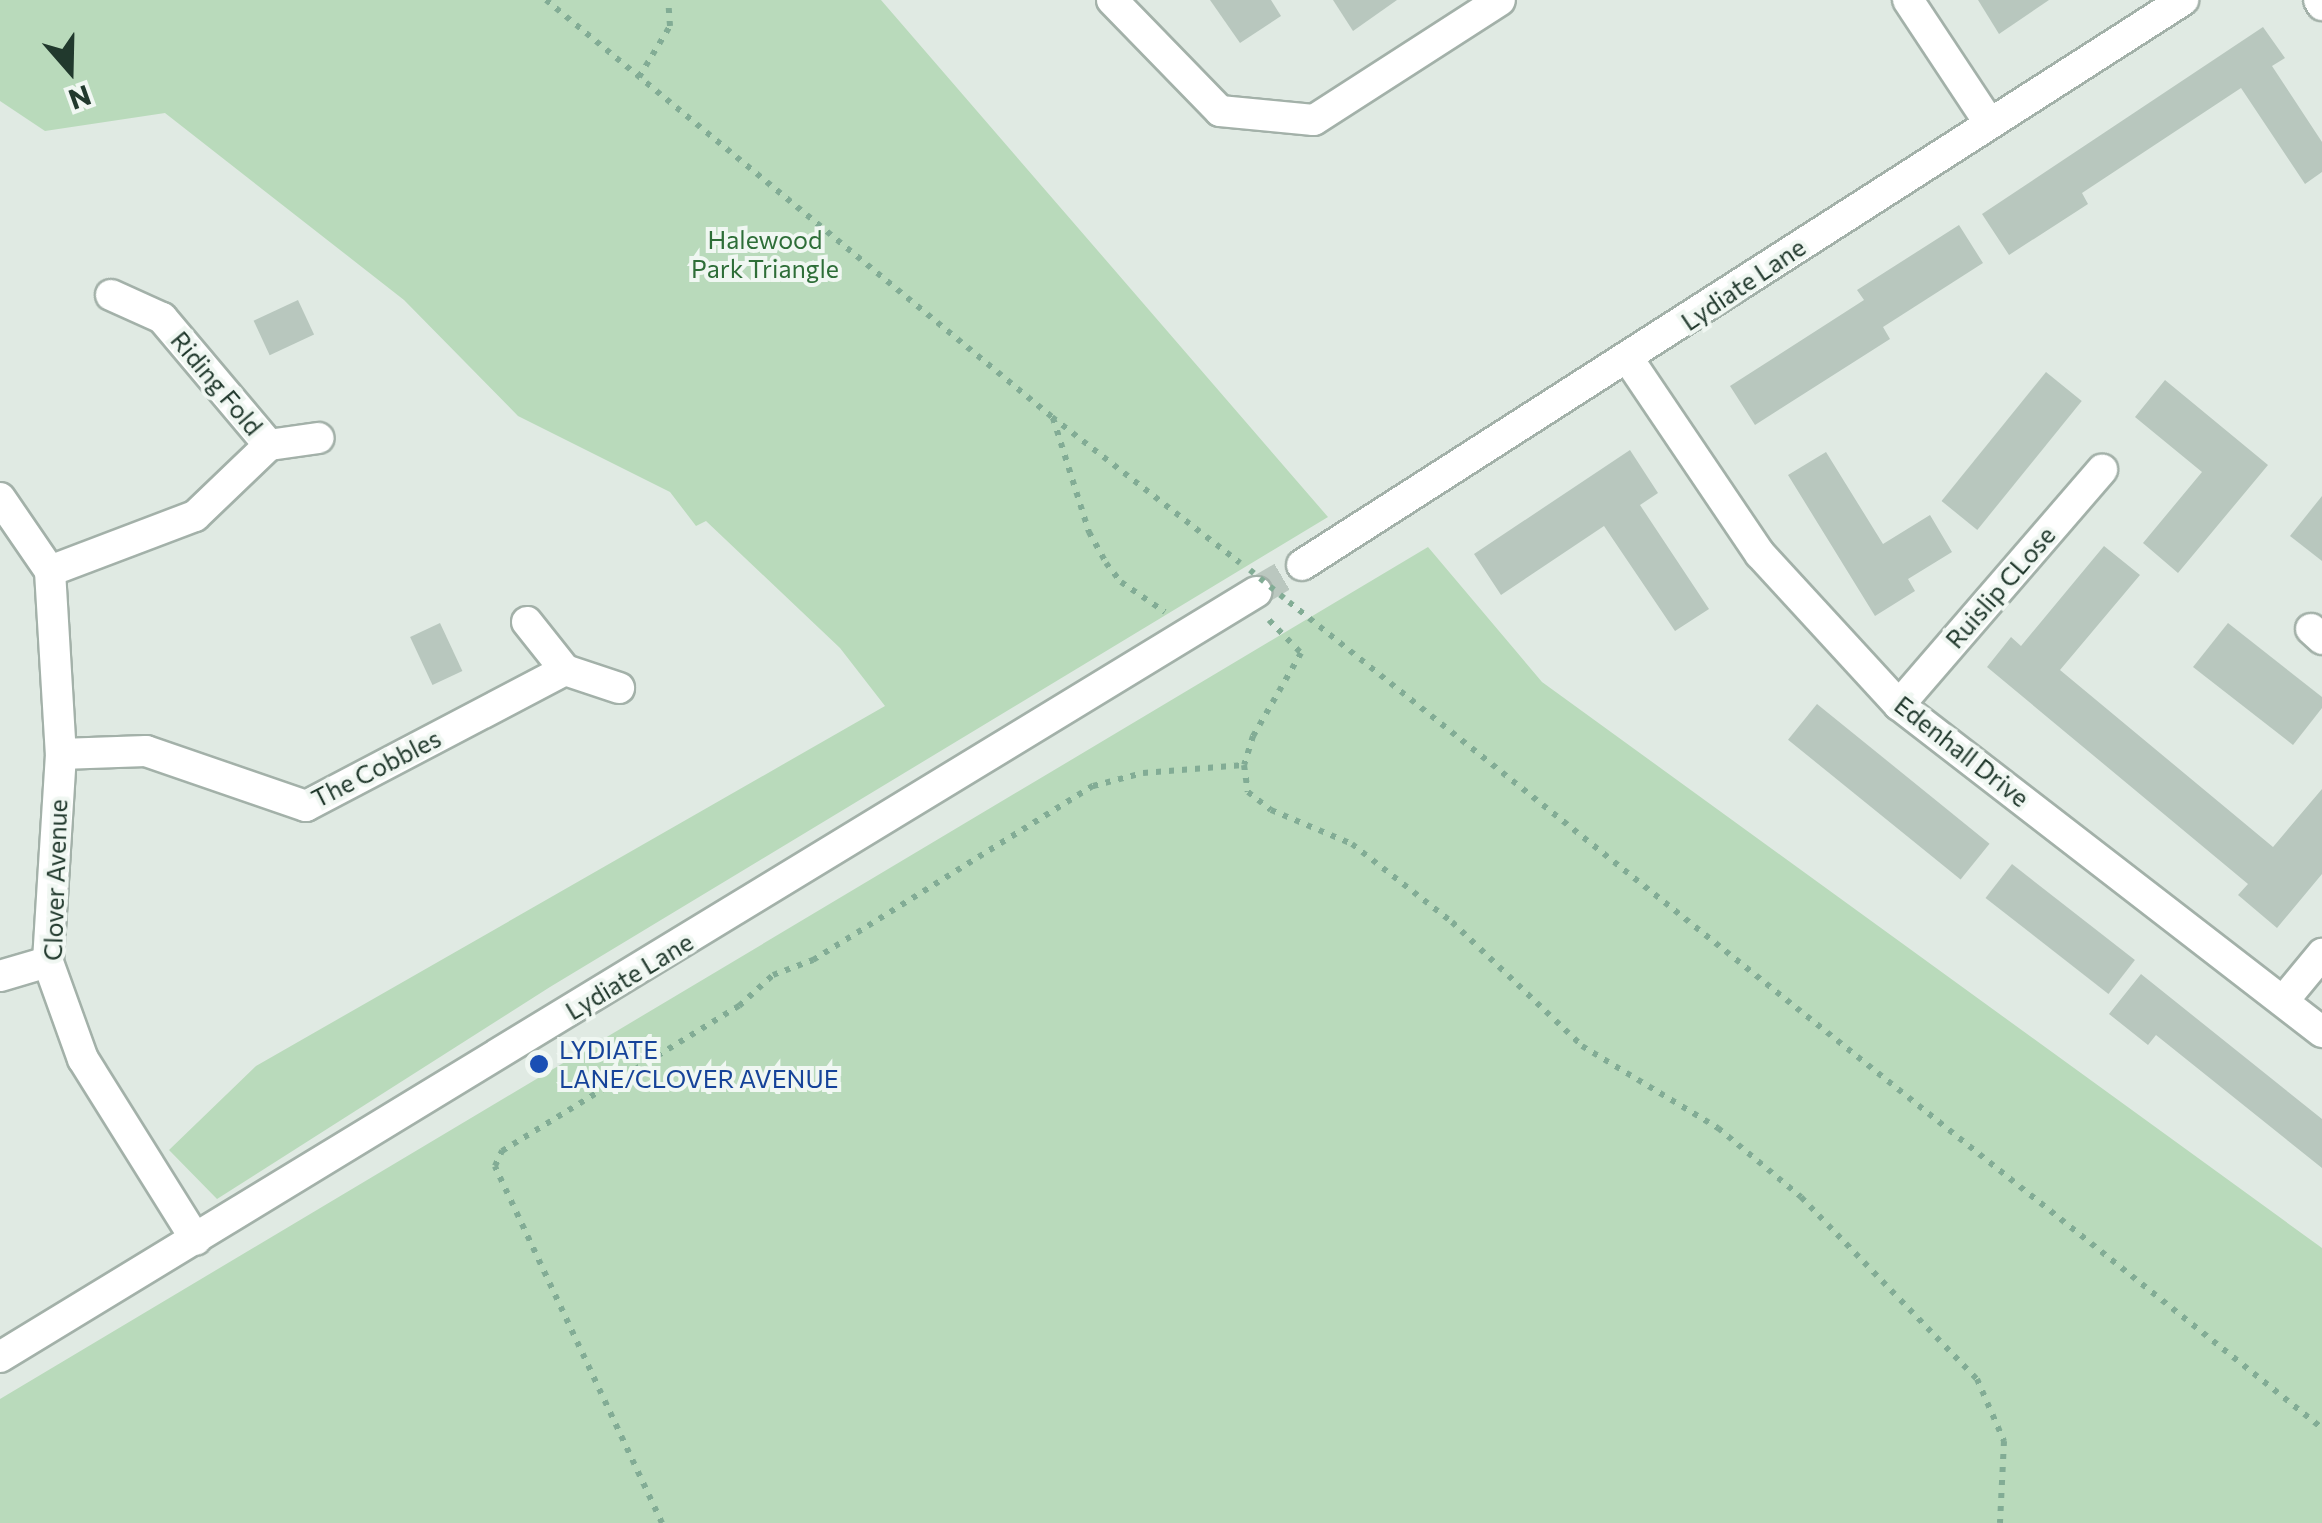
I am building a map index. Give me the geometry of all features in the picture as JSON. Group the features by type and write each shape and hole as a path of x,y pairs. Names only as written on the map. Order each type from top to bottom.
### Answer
{"street":[{"path":"1112,0 1220,111 1314,120 1500,0"},
{"path":"1908,0 1988,122"},
{"name":"Lydiate Lane","path":"1302,564 1629,360 1988,122 2183,0"},
{"name":"Riding Fold","path":"111,295 162,318 269,445"},
{"name":"Edenhall Drive","path":"1629,360 1760,554 1899,705 2322,1032"},
{"name":"Riding Fold","path":"50,571 195,516 269,445 319,438"},
{"name":"Ruislip CLose","path":"1899,705 2102,470"},
{"path":"0,498 50,571"},
{"name":"Clover Avenue","path":"50,571 61,754 48,962 84,1059 196,1240"},
{"name":"Lydiate Lane","path":"0,1357 1195,630 1251,587"},
{"path":"527,622 565,670 619,688"},
{"name":"The Cobbles","path":"61,754 146,752 306,806 565,670"},
{"path":"2284,1000 2322,954"},
{"path":"0,976 48,962"}],"path":[{"path":"546,0 1052,417 1251,587 1302,652 1253,736 1244,765 1248,792 1271,810 1352,844 1452,922 1582,1046 1718,1128 1801,1198 1977,1378 2004,1441 2000,1523"},
{"path":"640,76 670,26 668,0"},
{"path":"1052,417 1089,532 1106,563 1122,582 1195,630"},
{"path":"1251,587 1289,602 2322,1428"},
{"path":"662,1523 495,1166 502,1151 739,1006 773,975 813,960 1093,786 1144,773 1244,765"}],"green space":[{"name":"Halewood Park Triangle","path":"0,0 881,0 1328,517 550,987 217,1199 169,1150 256,1066 885,706 840,648 706,521 696,526 670,492 518,416 404,300 165,113 45,131 0,101"},
{"path":"1428,547 1542,682 2322,1248 2322,1523 0,1523 0,1399"}],"building":[{"path":"1210,0 1271,0 1281,16 1240,43"},
{"path":"1333,0 1397,0 1353,31"},
{"path":"1978,0 2049,0 1999,34"},
{"path":"2263,27 2285,58 2272,66 2322,142 2322,172 2305,184 2241,88 2082,193 2088,204 2009,255 1982,214"},
{"path":"1959,225 1983,263 1883,327 1890,339 1755,425 1730,386 1864,300 1857,290"},
{"path":"298,300 314,334 270,355 254,321"},
{"path":"2046,372 2082,401 1977,530 1942,501"},
{"path":"2165,380 2268,465 2178,573 2143,543 2202,472 2135,417"},
{"path":"1630,450 1658,493 1640,505 1709,609 1675,631 1604,526 1501,595 1474,554"},
{"path":"1826,452 1883,544 1930,515 1952,552 1908,579 1915,591 1875,616 1788,475"},
{"path":"2322,496 2322,561 2290,536"},
{"path":"2104,546 2140,575 2060,670 2273,847 2322,789 2322,874 2277,928 2238,895 2248,884 1987,667 2011,637 2021,646"},
{"path":"440,623 462,671 432,685 410,637"},
{"path":"2228,623 2322,697 2322,708 2293,745 2193,667"},
{"path":"1817,704 1990,844 1961,879 1788,740"},
{"path":"2012,864 2135,960 2108,994 1986,898"},
{"path":"2141,974 2322,1119 2322,1168 2156,1035 2148,1045 2109,1014"}],"tunnel":[{"path":"1256,592 1302,565"}],"place":[{"name":"LYDIATE LANE/CLOVER AVENUE","path":"539,1064"}]}
